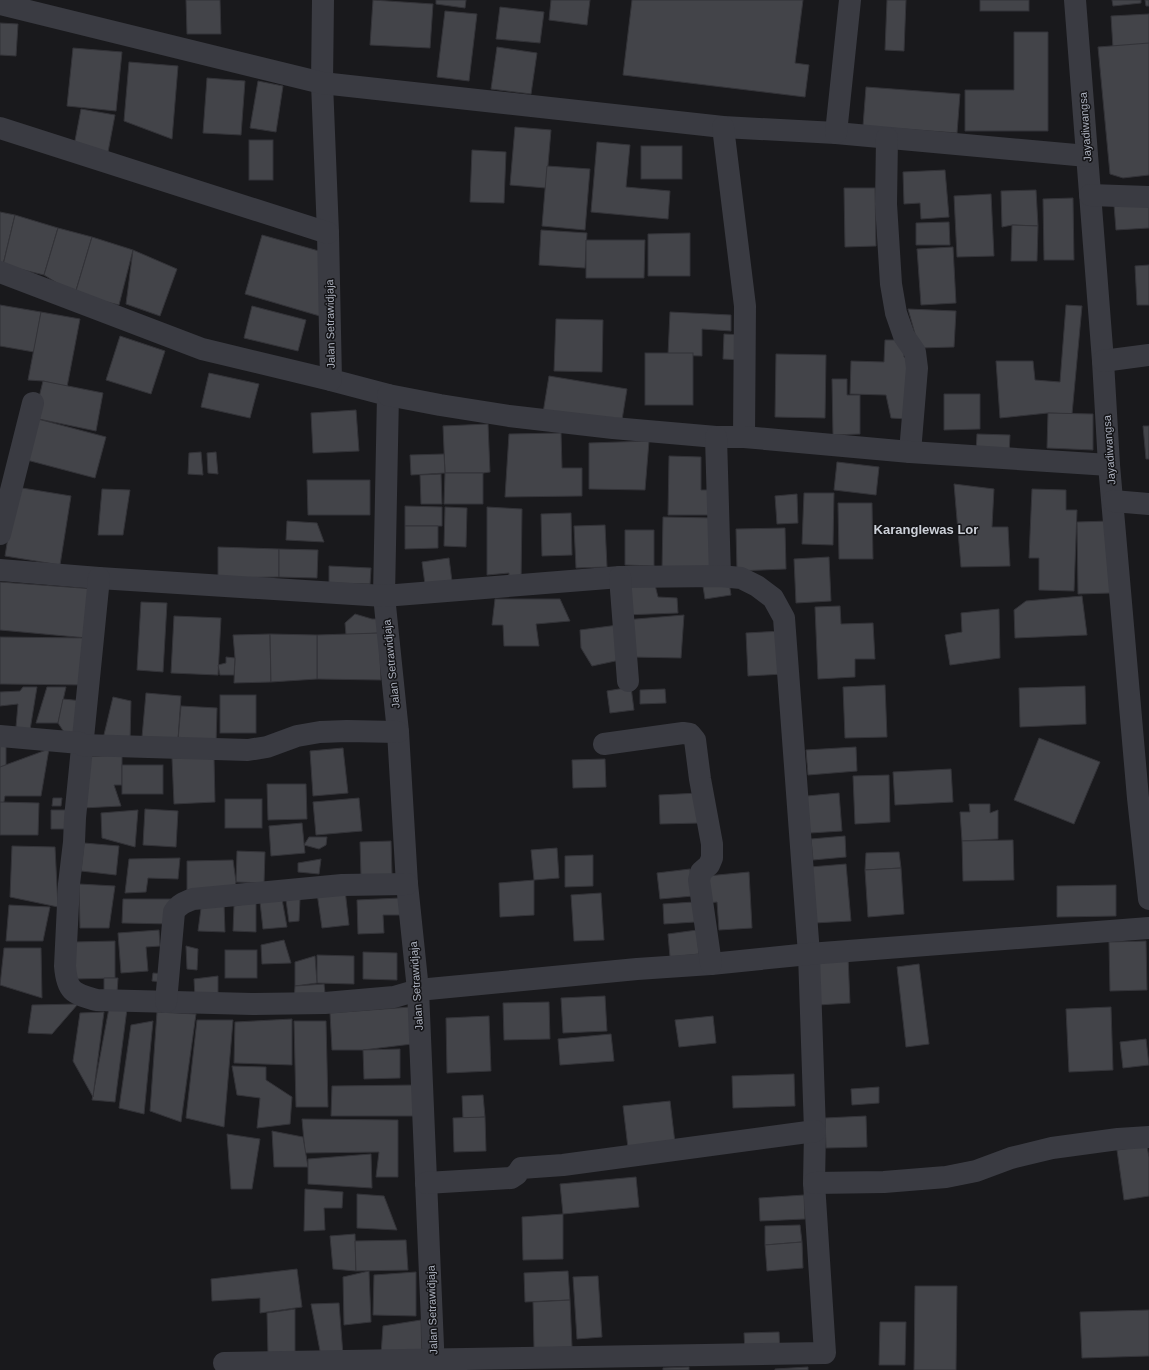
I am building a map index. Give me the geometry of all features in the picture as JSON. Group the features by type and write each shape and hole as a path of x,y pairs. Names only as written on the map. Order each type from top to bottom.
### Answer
{"street":[{"name":"Jalan Setrawidjaja","path":"323,0 322,83 328,233 331,380 388,395 384,596 398,732 407,884 418,990 434,1364"},
{"path":"836,133 850,0"},
{"name":"Jayadiwangsa","path":"1075,0 1103,361 1109,465 1143,798 1149,899"},
{"path":"0,4 322,83 722,127 836,133 1087,156"},
{"path":"722,127 744,306 744,436"},
{"path":"0,128 328,233"},
{"path":"887,138 886,204 891,284 896,313 904,336 915,352 917,368 910,452"},
{"path":"1090,195 1149,197"},
{"path":"0,272 202,349 331,380"},
{"path":"1103,361 1149,355"},
{"path":"388,395 509,416 620,428 716,437 744,436 910,452 1109,465"},
{"path":"0,534 33,402"},
{"path":"716,437 720,576"},
{"path":"1113,501 1149,504"},
{"path":"0,570 98,578 384,596 620,577 720,576 741,578 757,586 773,598 784,618 809,954 815,1132 814,1183 826,1362 434,1364 224,1363"},
{"path":"620,577 628,680"},
{"path":"98,578 69,884 64,966 66,979 70,989 81,996 96,1000 252,1004 325,1003 394,997 418,990 637,969 711,964 809,954 1149,928"},
{"path":"0,736 82,745 248,750 268,747 297,736 320,732 347,730 398,732"},
{"path":"604,744 683,733 690,734 695,740 700,779 712,844 712,858 709,865 701,872 699,880 711,964"},
{"path":"166,1002 174,912 178,906 184,902 193,899 342,885 407,884"},
{"path":"426,1183 511,1178 517,1174 521,1168 563,1165 815,1132"},
{"path":"814,1183 884,1182 946,1177 976,1171 1011,1158 1052,1148 1118,1139 1149,1137"}],"building":[{"path":"186,0 220,0 221,34 187,34"},
{"path":"373,0 433,4 430,48 370,45"},
{"path":"436,0 466,0 465,8 436,4"},
{"path":"551,0 590,0 587,25 549,20"},
{"path":"632,0 803,0 795,63 809,65 805,97 623,75"},
{"path":"887,0 906,0 904,51 885,50"},
{"path":"980,0 1029,0 1029,11 980,11"},
{"path":"1112,0 1141,0 1141,3 1113,6"},
{"path":"1145,0 1149,0 1149,6 1146,6"},
{"path":"500,7 544,12 540,43 496,39"},
{"path":"445,11 477,14 469,81 437,77"},
{"path":"1149,14 1149,46 1113,48 1111,16"},
{"path":"0,23 18,24 16,56 0,55"},
{"path":"1014,32 1048,32 1048,131 965,131 965,90 1014,90"},
{"path":"1149,43 1149,175 1123,178 1110,174 1098,47"},
{"path":"497,47 537,53 531,94 491,89"},
{"path":"73,48 122,52 116,111 67,106"},
{"path":"129,62 178,66 172,139 124,121"},
{"path":"207,78 245,81 241,135 203,133"},
{"path":"258,81 283,86 276,132 250,128"},
{"path":"866,87 960,94 957,133 863,126"},
{"path":"81,109 115,115 108,152 74,146"},
{"path":"515,127 551,130 546,188 510,185"},
{"path":"249,140 273,140 273,180 249,180"},
{"path":"597,142 630,145 626,187 670,191 668,219 591,212"},
{"path":"641,146 682,146 682,179 641,179"},
{"path":"472,150 506,152 504,203 470,202"},
{"path":"547,166 590,169 585,230 542,226"},
{"path":"945,170 949,217 921,219 920,203 904,204 903,172"},
{"path":"844,188 875,188 876,246 845,247"},
{"path":"1036,190 1038,226 1012,225 1002,227 1001,191"},
{"path":"991,194 994,256 957,257 954,196"},
{"path":"1073,198 1074,260 1044,260 1043,199"},
{"path":"1149,203 1149,228 1116,230 1114,205"},
{"path":"0,212 15,215 3,265 0,264"},
{"path":"15,215 58,228 44,275 3,265"},
{"path":"949,222 950,245 916,245 916,223"},
{"path":"1012,225 1038,226 1037,261 1011,261"},
{"path":"58,228 92,237 75,294 44,275"},
{"path":"541,230 587,233 585,268 539,265"},
{"path":"690,233 690,276 648,276 648,234"},
{"path":"262,235 326,253 323,317 245,294"},
{"path":"92,237 133,250 119,305 75,294"},
{"path":"586,240 645,240 644,278 586,278"},
{"path":"953,247 956,303 921,305 917,249"},
{"path":"133,250 177,269 160,316 126,304"},
{"path":"1149,265 1149,305 1137,305 1135,266"},
{"path":"0,305 41,312 34,352 0,346"},
{"path":"1066,305 1082,306 1072,414 1048,413 1000,418 996,361 1033,361 1035,380 1060,382"},
{"path":"252,306 306,320 298,351 244,338"},
{"path":"908,309 956,311 954,347 919,348"},
{"path":"41,312 80,319 67,387 43,381 28,380"},
{"path":"670,312 731,315 731,331 702,329 702,356 668,355"},
{"path":"556,319 603,320 602,372 554,371"},
{"path":"724,334 744,335 742,360 723,359"},
{"path":"120,336 165,351 151,394 106,380"},
{"path":"885,340 904,340 904,357 909,362 908,419 891,418 886,395 850,394 851,361 884,362"},
{"path":"645,353 693,353 693,405 645,405"},
{"path":"776,354 826,355 825,418 775,417"},
{"path":"209,373 259,384 250,418 201,407"},
{"path":"549,376 627,389 621,426 543,413"},
{"path":"832,379 847,379 847,395 860,395 860,434 833,435"},
{"path":"43,381 103,393 96,431 34,418"},
{"path":"944,394 980,394 980,429 944,430"},
{"path":"356,410 359,451 313,453 311,413"},
{"path":"1048,413 1093,414 1093,450 1047,448"},
{"path":"34,418 106,437 95,478 23,459"},
{"path":"488,424 490,472 445,473 443,426"},
{"path":"1143,426 1149,426 1149,459 1146,459"},
{"path":"561,433 562,468 582,468 582,496 505,497 509,434"},
{"path":"977,434 1010,435 1009,455 976,453"},
{"path":"649,441 645,490 589,489 589,443"},
{"path":"201,452 203,475 188,474 189,453"},
{"path":"216,452 218,474 208,473 207,453"},
{"path":"444,454 445,473 411,475 410,455"},
{"path":"669,456 701,457 701,490 713,490 712,515 668,515"},
{"path":"837,462 879,467 876,495 834,490"},
{"path":"445,473 483,473 483,504 444,504"},
{"path":"441,474 442,504 421,504 420,475"},
{"path":"307,480 370,480 370,515 308,515"},
{"path":"954,484 994,489 992,527 1008,527 1010,566 961,567"},
{"path":"16,487 71,496 60,565 5,556"},
{"path":"102,489 130,490 123,535 98,535"},
{"path":"1032,489 1066,490 1066,510 1077,510 1074,591 1039,590 1039,558 1029,558"},
{"path":"804,493 834,493 833,545 802,544"},
{"path":"797,494 798,523 777,524 775,496"},
{"path":"838,503 872,503 873,559 839,559"},
{"path":"405,506 442,507 442,526 405,526"},
{"path":"445,507 467,508 466,547 444,546"},
{"path":"487,507 522,509 521,584 508,584 509,573 487,575"},
{"path":"571,513 572,555 542,556 541,514"},
{"path":"663,517 715,518 714,571 662,570"},
{"path":"287,521 317,523 324,542 286,540"},
{"path":"1109,521 1111,593 1078,594 1077,522"},
{"path":"605,525 607,567 576,568 574,526"},
{"path":"405,526 438,526 438,548 405,549"},
{"path":"785,528 786,569 737,571 736,529"},
{"path":"625,530 654,530 654,566 625,565"},
{"path":"218,547 279,549 279,577 218,578"},
{"path":"279,549 318,550 317,578 279,577"},
{"path":"829,557 831,601 796,603 794,559"},
{"path":"449,558 453,589 426,592 422,562"},
{"path":"329,566 371,568 370,584 329,583"},
{"path":"728,576 731,595 705,599 702,580"},
{"path":"654,581 658,597 677,598 678,613 624,615 624,589"},
{"path":"0,582 95,589 87,638 0,630"},
{"path":"1082,596 1087,635 1015,638 1014,610 1026,601"},
{"path":"495,599 560,599 570,621 536,624 539,646 504,646 503,625 492,625"},
{"path":"141,602 167,603 163,672 137,670"},
{"path":"840,606 841,624 873,623 875,659 855,659 855,677 818,679 815,607"},
{"path":"999,609 1000,658 950,665 945,635 962,632 961,613"},
{"path":"355,614 372,619 378,619 379,633 346,635 345,623"},
{"path":"684,615 681,658 631,657 624,620"},
{"path":"174,616 221,618 218,675 171,673"},
{"path":"618,625 620,660 592,666 581,648 580,630"},
{"path":"782,631 784,674 748,676 746,633"},
{"path":"379,633 381,680 317,679 317,635"},
{"path":"270,634 271,682 234,683 235,658 233,635"},
{"path":"270,634 317,635 317,679 271,682"},
{"path":"0,637 87,638 86,685 0,684"},
{"path":"226,657 235,658 234,675 220,675 218,665 226,663"},
{"path":"885,685 887,737 845,738 843,687"},
{"path":"1085,686 1086,724 1020,727 1019,688"},
{"path":"23,687 37,687 30,730 16,727 18,704 0,706 0,692 20,691"},
{"path":"47,687 66,687 58,723 36,723"},
{"path":"631,687 634,710 610,713 607,691"},
{"path":"665,689 666,703 640,704 640,690"},
{"path":"146,693 181,696 178,740 142,737"},
{"path":"220,695 256,695 256,733 220,733"},
{"path":"113,697 131,701 130,742 103,739"},
{"path":"63,699 83,701 74,736 66,735 58,723"},
{"path":"181,706 217,708 216,744 178,740"},
{"path":"1039,738 1100,762 1074,824 1014,800"},
{"path":"0,745 6,745 6,768 0,769"},
{"path":"856,747 857,771 808,775 806,750"},
{"path":"343,748 348,793 313,796 310,751"},
{"path":"49,749 41,796 5,796 0,823 0,767"},
{"path":"122,755 122,785 114,785 121,806 83,808 82,757"},
{"path":"214,757 215,802 174,804 172,758"},
{"path":"605,759 606,787 573,788 572,760"},
{"path":"122,765 163,765 163,794 122,794"},
{"path":"951,769 953,802 895,805 893,772"},
{"path":"889,775 890,822 855,824 853,776"},
{"path":"267,784 306,784 307,819 268,820"},
{"path":"699,793 700,823 660,824 659,795"},
{"path":"839,793 842,831 810,833 807,796"},
{"path":"53,798 62,798 61,806 52,806"},
{"path":"359,798 362,831 316,835 313,802"},
{"path":"225,799 262,799 262,828 225,828"},
{"path":"0,802 39,803 38,835 0,835"},
{"path":"969,804 990,804 990,813 998,810 998,839 962,841 960,812 970,812"},
{"path":"145,809 178,811 176,847 143,845"},
{"path":"51,810 70,810 67,829 51,829"},
{"path":"138,810 135,847 102,838 101,813"},
{"path":"302,823 305,853 271,856 269,826"},
{"path":"845,836 846,857 813,860 811,839"},
{"path":"309,837 327,837 326,845 319,849 304,845"},
{"path":"1013,840 1014,880 963,881 962,841"},
{"path":"391,841 392,875 361,876 360,842"},
{"path":"84,843 119,846 116,875 81,871"},
{"path":"12,846 55,847 58,907 10,897"},
{"path":"557,848 559,878 534,880 531,850"},
{"path":"237,851 265,852 264,883 236,882"},
{"path":"899,852 901,868 865,870 866,853"},
{"path":"593,855 593,886 565,887 565,856"},
{"path":"180,858 178,879 148,878 146,892 125,893 129,859"},
{"path":"321,859 319,874 298,872 298,863"},
{"path":"233,860 236,882 234,889 187,890 187,861"},
{"path":"846,864 851,921 814,923 810,867"},
{"path":"901,868 904,914 868,917 865,870"},
{"path":"690,869 693,896 660,899 657,873"},
{"path":"749,872 752,928 719,930 717,902 708,903 707,876"},
{"path":"534,880 534,915 500,917 499,883"},
{"path":"79,884 115,886 109,928 80,928"},
{"path":"1116,885 1116,916 1057,917 1057,886"},
{"path":"345,890 349,925 322,928 317,893"},
{"path":"601,893 604,940 574,941 571,895"},
{"path":"400,898 400,915 383,915 384,933 358,934 357,900"},
{"path":"123,899 171,899 171,924 122,923"},
{"path":"282,899 287,927 263,929 260,902"},
{"path":"300,899 299,921 289,922 286,900"},
{"path":"202,901 224,903 225,932 198,931"},
{"path":"256,902 256,932 233,931 234,906"},
{"path":"694,902 695,922 664,924 663,904"},
{"path":"9,905 50,907 43,941 6,941"},
{"path":"159,930 160,946 146,947 148,971 121,973 118,933"},
{"path":"697,930 699,954 670,957 668,934"},
{"path":"284,940 291,963 262,964 261,945"},
{"path":"115,941 115,978 75,979 74,942"},
{"path":"1146,941 1147,990 1110,991 1109,942"},
{"path":"186,946 198,949 197,970 187,969"},
{"path":"4,948 41,948 42,998 0,985"},
{"path":"225,950 257,950 257,978 225,978"},
{"path":"363,952 397,953 397,980 363,979"},
{"path":"317,955 354,956 354,984 317,983"},
{"path":"315,956 317,983 295,986 295,962"},
{"path":"848,956 850,1003 818,1005 815,957"},
{"path":"919,964 929,1044 906,1047 897,967"},
{"path":"153,973 165,974 164,982 152,981"},
{"path":"218,976 218,998 195,998 194,979"},
{"path":"104,978 118,978 117,993 104,993"},
{"path":"324,984 326,1002 294,1003 295,986"},
{"path":"605,996 607,1031 563,1033 561,998"},
{"path":"549,1002 550,1039 504,1040 503,1003"},
{"path":"78,1004 52,1034 28,1033 32,1005"},
{"path":"410,1007 412,1044 363,1050 332,1050 330,1013"},
{"path":"1111,1007 1113,1070 1069,1072 1066,1009"},
{"path":"109,1008 127,1009 115,1102 92,1100"},
{"path":"104,1012 93,1097 73,1061 80,1013"},
{"path":"157,1012 196,1014 181,1122 150,1111"},
{"path":"489,1016 491,1071 447,1073 446,1018"},
{"path":"713,1016 716,1043 679,1047 675,1020"},
{"path":"292,1019 292,1065 234,1063 235,1022"},
{"path":"197,1020 233,1020 224,1127 186,1118"},
{"path":"153,1021 144,1114 119,1108 131,1025"},
{"path":"294,1021 326,1021 328,1107 296,1107"},
{"path":"611,1034 614,1061 560,1065 558,1039"},
{"path":"1146,1039 1149,1065 1123,1068 1120,1042"},
{"path":"400,1049 400,1078 364,1079 363,1050"},
{"path":"232,1066 266,1067 266,1080 292,1097 290,1124 257,1128 260,1098 237,1095"},
{"path":"794,1074 795,1106 733,1108 732,1076"},
{"path":"416,1085 413,1116 331,1116 332,1086"},
{"path":"879,1087 879,1103 852,1105 851,1089"},
{"path":"483,1095 485,1117 463,1119 462,1096"},
{"path":"670,1101 675,1143 628,1148 623,1106"},
{"path":"866,1116 867,1147 826,1148 825,1118"},
{"path":"485,1117 486,1151 454,1152 453,1118"},
{"path":"302,1119 398,1120 398,1177 376,1177 379,1152 305,1153"},
{"path":"272,1131 303,1137 308,1167 274,1167"},
{"path":"227,1134 260,1139 252,1189 231,1189"},
{"path":"1147,1146 1149,1157 1149,1196 1124,1200 1117,1150"},
{"path":"371,1154 372,1188 308,1184 308,1159"},
{"path":"636,1177 639,1207 563,1214 560,1184"},
{"path":"305,1189 343,1192 342,1208 324,1208 325,1230 304,1231"},
{"path":"357,1194 384,1196 397,1230 357,1228"},
{"path":"804,1195 805,1219 760,1221 759,1198"},
{"path":"563,1214 563,1259 523,1260 522,1217"},
{"path":"800,1225 802,1242 765,1245 765,1226"},
{"path":"355,1234 356,1271 333,1269 330,1236"},
{"path":"406,1240 408,1270 356,1271 355,1241"},
{"path":"802,1242 803,1268 767,1271 765,1245"},
{"path":"297,1269 302,1307 260,1313 260,1298 212,1301 211,1279"},
{"path":"369,1271 371,1322 344,1325 343,1277"},
{"path":"568,1271 570,1300 525,1302 524,1273"},
{"path":"416,1272 416,1316 373,1315 374,1275"},
{"path":"598,1276 602,1337 577,1339 573,1277"},
{"path":"915,1286 957,1286 956,1370 914,1370"},
{"path":"570,1300 572,1347 534,1348 533,1302"},
{"path":"339,1303 343,1355 321,1356 311,1304"},
{"path":"295,1309 295,1353 268,1354 267,1313"},
{"path":"1149,1310 1149,1356 1082,1358 1080,1312"},
{"path":"421,1320 422,1356 381,1355 383,1326"},
{"path":"880,1322 906,1322 905,1365 879,1365"},
{"path":"779,1332 780,1352 745,1352 744,1333"},
{"path":"689,1367 689,1370 663,1370 663,1368"},
{"path":"808,1367 808,1370 775,1370 775,1369"}],"district":[{"name":"Karanglewas Lor","path":"926,529"}]}
